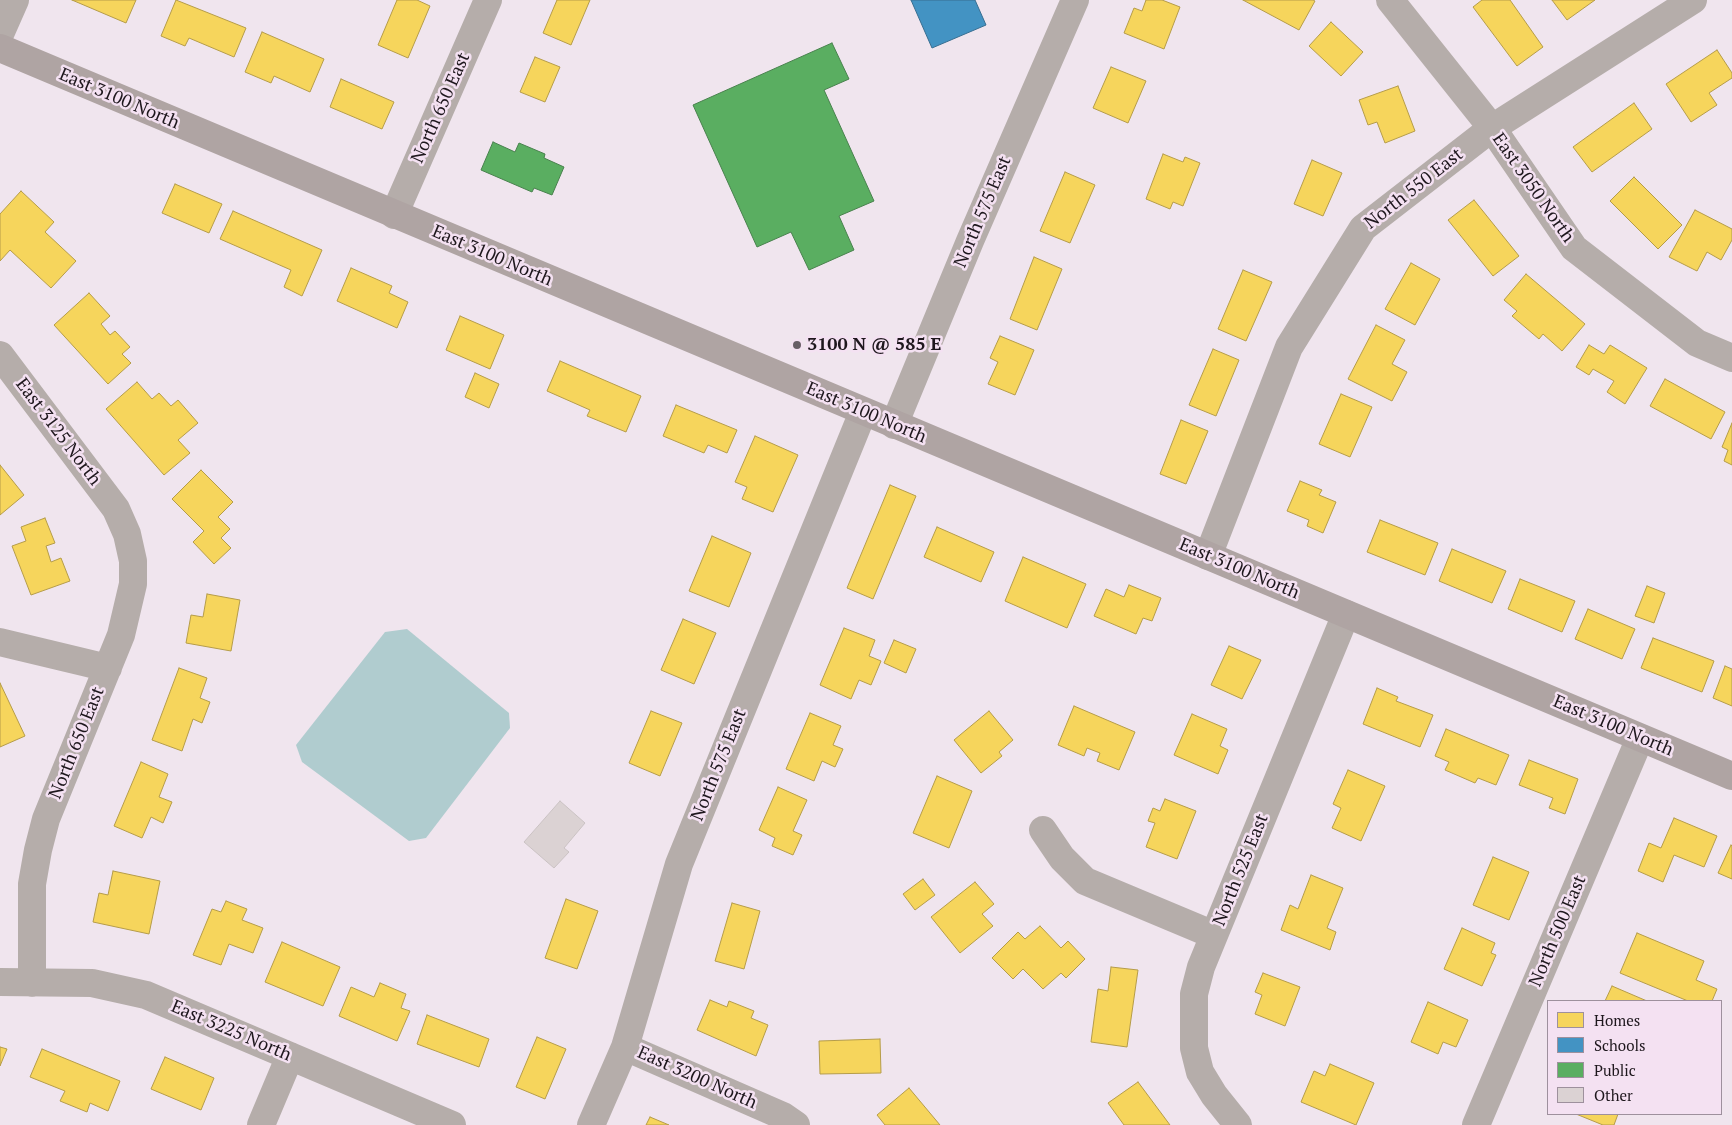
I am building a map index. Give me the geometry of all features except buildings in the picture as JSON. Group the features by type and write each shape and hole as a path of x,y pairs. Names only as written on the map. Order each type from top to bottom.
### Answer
{"main road":[{"name":"East 3100 North","path":"0,48 1732,776"}],"street":[{"path":"0,34 15,0"},
{"name":"North 650 East","path":"394,215 488,0"},
{"name":"North 575 East","path":"894,425 970,241 1075,0"},
{"name":"East 3050 North","path":"1390,0 1492,128 1574,248 1697,343 1732,358"},
{"name":"North 550 East","path":"1208,556 1289,347 1363,228 1492,128 1693,0"},
{"name":"East 3125 North","path":"0,355 116,509"},
{"name":"North 575 East","path":"591,1125 625,1047 679,864 863,412"},
{"name":"North 650 East","path":"32,982 32,884 38,850 46,819 121,635 133,584 133,561 129,543 116,509"},
{"name":"North 525 East","path":"1238,1125 1214,1095 1200,1072 1194,1048 1194,994 1201,967 1346,614"},
{"path":"0,642 108,668"},
{"name":"North 500 East","path":"1476,1125 1640,738"},
{"path":"1042,830 1062,858 1085,881 1214,936"},
{"name":"East 3225 North","path":"0,982 92,984 146,994 452,1125"},
{"name":"East 3200 North","path":"625,1047 783,1116 796,1125"},
{"path":"261,1125 290,1056"}],"water":[{"path":"407,629 509,713 510,728 426,838 409,841 302,762 296,745 385,632"}],"place":[{"name":"3100 N @ 585 E","path":"797,345"}]}
